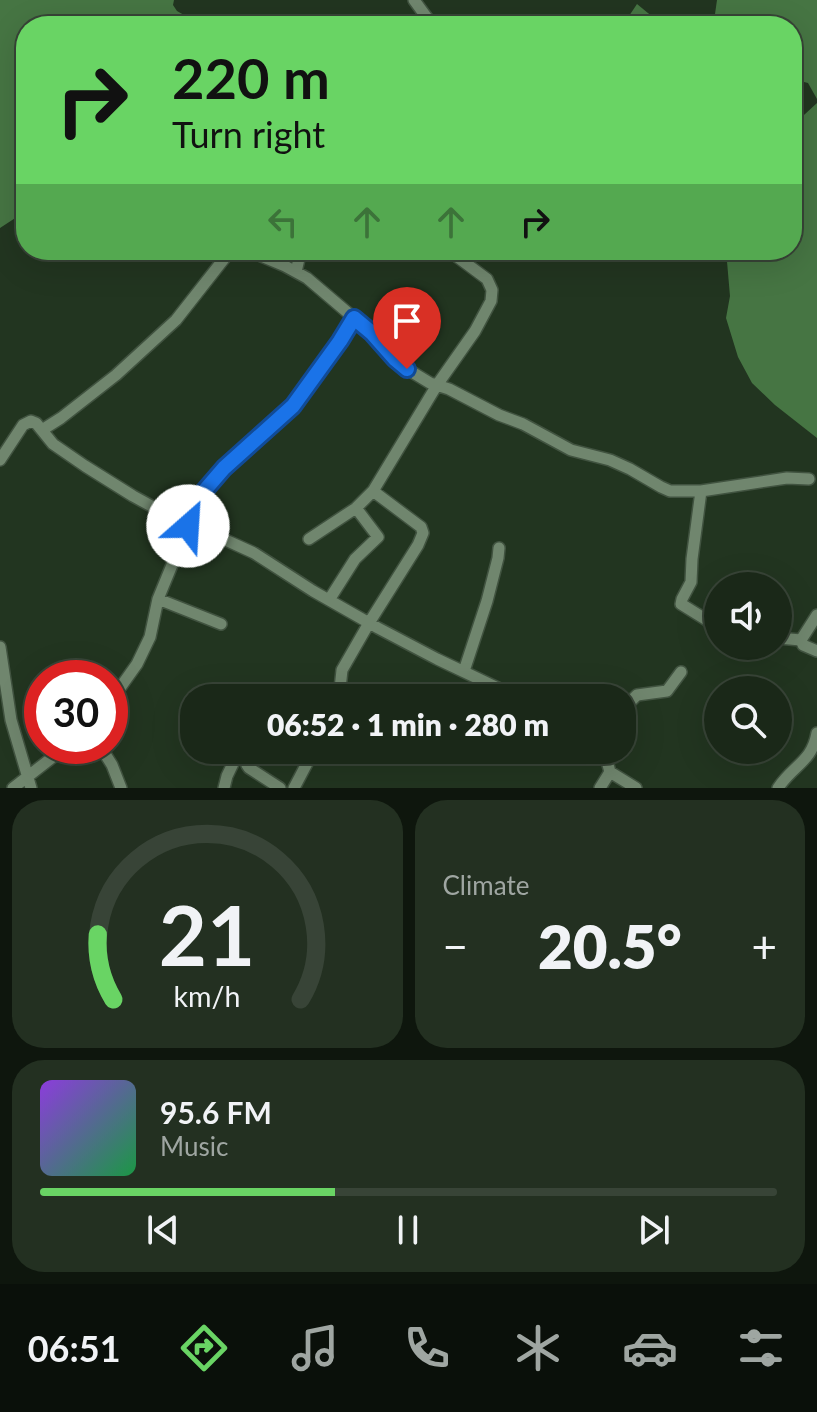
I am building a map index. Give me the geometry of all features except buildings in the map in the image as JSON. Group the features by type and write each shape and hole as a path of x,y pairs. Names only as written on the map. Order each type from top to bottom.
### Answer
{"street":[{"path":"42,430 116,375 176,320 223,260"},
{"path":"269,260 307,278 372,333 395,359 430,383 523,424 571,450 610,460 670,491 701,491 787,478 809,479"},
{"path":"296,272 299,260"},
{"path":"309,539 356,508 373,491 437,385 475,331 491,301 492,290 487,279 461,260"},
{"path":"128,677 150,637 158,599 188,526 190,512 199,497 224,468 293,406 354,318"},
{"path":"0,460 27,421 36,423 53,444 85,466 188,526 254,553 369,623 490,684"},
{"path":"340,684 342,670 423,533 421,527 373,491"},
{"path":"701,491 691,582 681,604 704,618"},
{"path":"329,600 355,559 378,537 356,508"},
{"path":"464,671 487,601 499,548"},
{"path":"158,599 221,624"},
{"path":"801,640 817,615"},
{"path":"792,639 801,640"},
{"path":"801,640 804,646 817,651"},
{"path":"0,647 11,720 29,783"},
{"path":"636,696 667,691 681,672"},
{"path":"778,788 810,754 817,733"},
{"path":"224,788 239,751 244,752 249,768 280,788"},
{"path":"13,788 29,783 49,764"},
{"path":"111,764 121,788"},
{"path":"294,788 307,764"},
{"path":"608,764 610,772 636,788"},
{"path":"600,788 610,772"}],"shaded area":[{"path":"0,0 174,0 177,11 186,16 16,16 16,218 0,228"},
{"path":"717,0 817,0 817,99 808,83 802,82 802,16 715,16"},
{"path":"637,4 652,16 629,16"},
{"path":"817,103 817,438 752,383 738,357 726,318 730,296 727,260 802,260 802,117"}],"route":[{"path":"188,526 190,512 199,497 224,468 293,406 354,318 407,369"}]}
